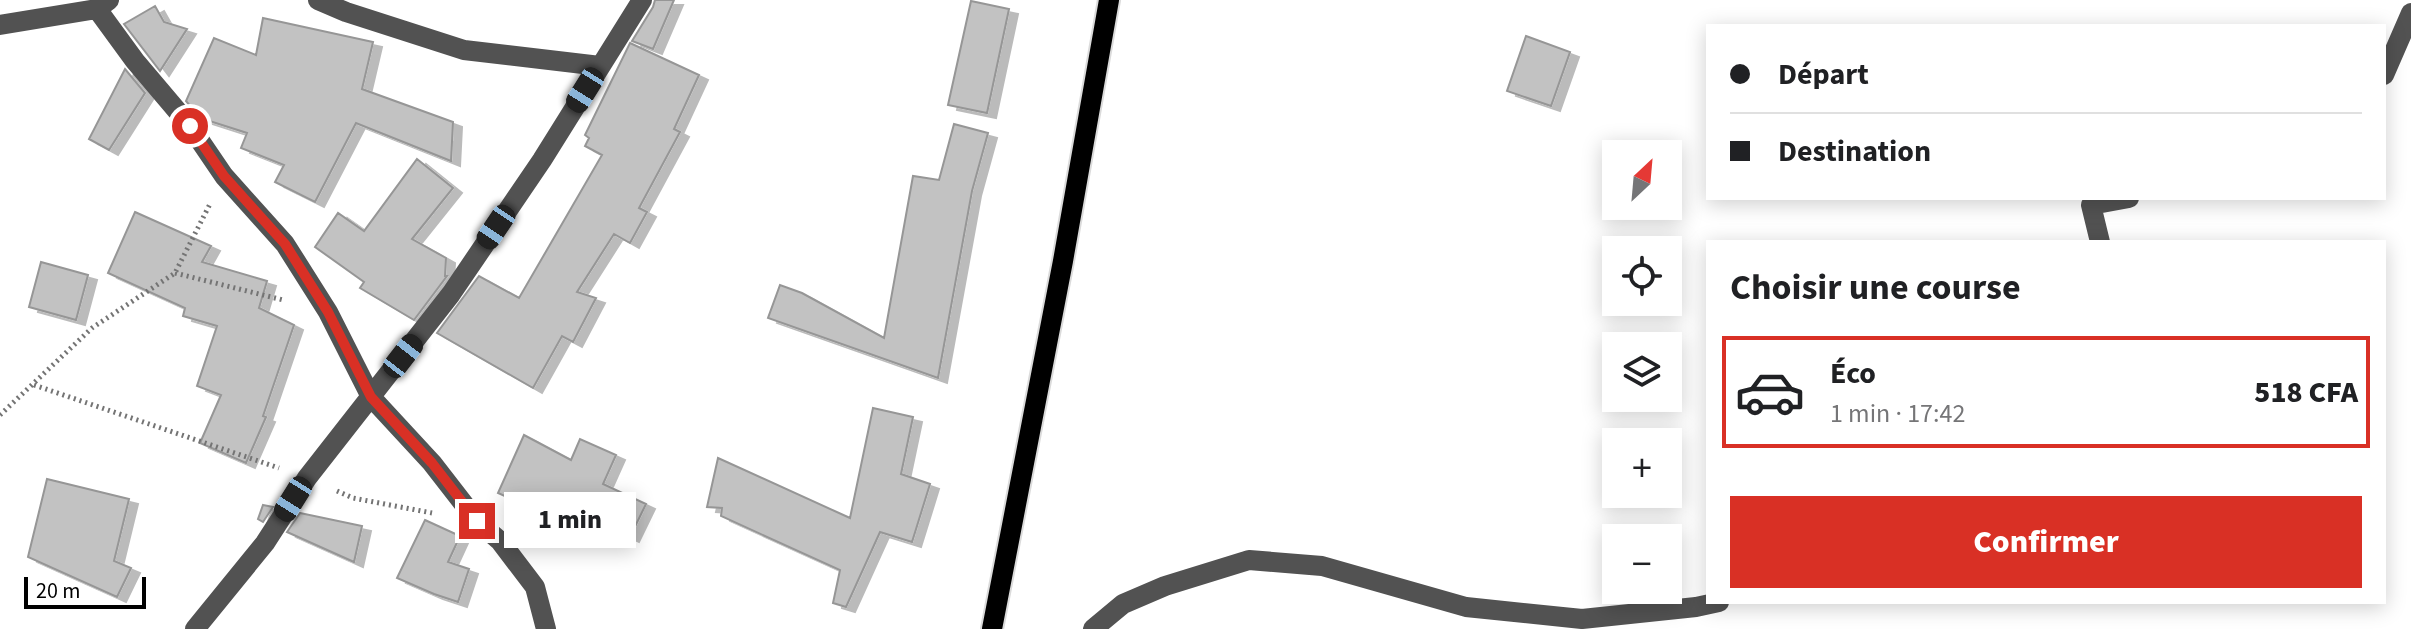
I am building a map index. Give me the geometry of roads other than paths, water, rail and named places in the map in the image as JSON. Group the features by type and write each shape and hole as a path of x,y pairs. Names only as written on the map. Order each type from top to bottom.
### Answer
{"main road":[{"path":"992,629 1063,261 1109,0"}],"street":[{"path":"318,0 464,50 600,66"},
{"path":"195,629 265,543 307,478 451,294 542,160 642,0"},
{"path":"0,25 103,4 135,61 190,126 224,176 285,244 328,312 371,397 432,463 477,521 500,541 535,587 546,629"},
{"path":"2386,70 2411,13"},
{"path":"2100,240 2091,205 2118,200"},
{"path":"1093,629 1123,604 1165,586 1249,560 1322,566 1466,607 1582,619 1710,604"}]}
